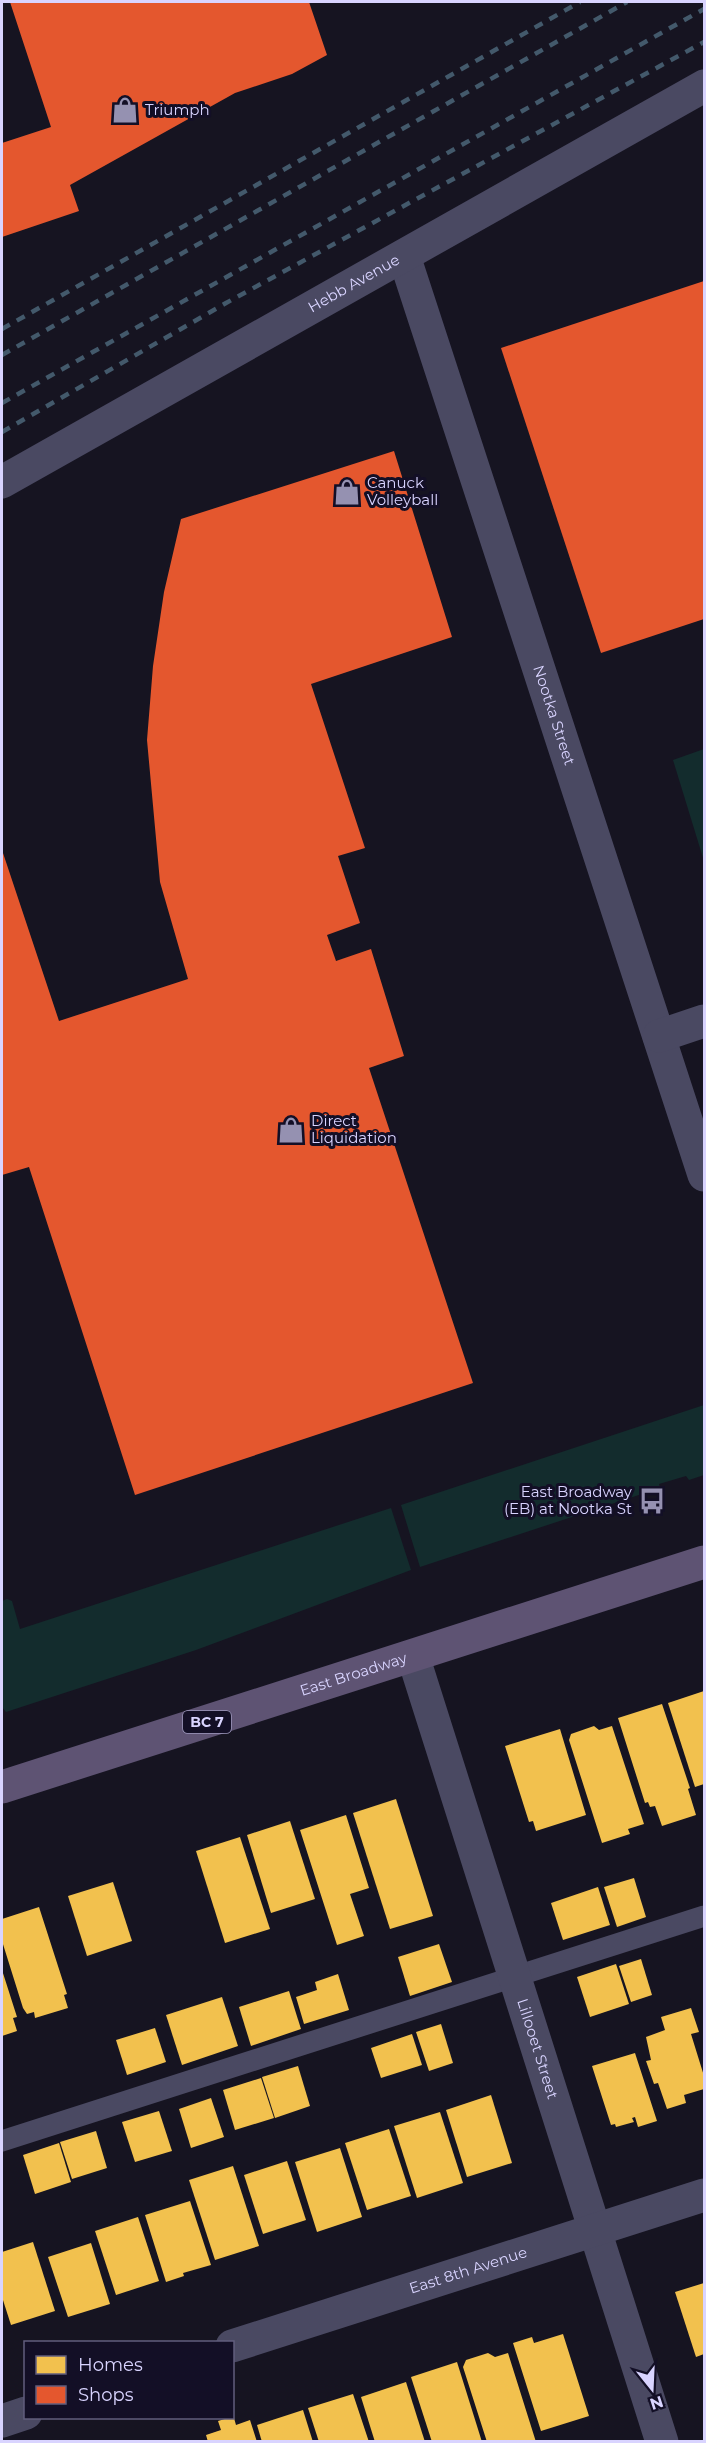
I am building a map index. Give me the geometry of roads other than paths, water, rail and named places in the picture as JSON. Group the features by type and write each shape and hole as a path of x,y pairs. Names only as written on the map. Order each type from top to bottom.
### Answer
{"main road":[{"name":"East Broadway","path":"2,1787 705,1562"}],"street":[{"name":"Hebb Avenue","path":"2,482 705,86"},
{"name":"Nootka Street","path":"404,256 705,1175"},
{"path":"659,1035 705,1021"},
{"name":"Lillooet Street","path":"413,1656 662,2442"},
{"name":"East 8th Avenue","path":"234,2345 705,2195"},
{"path":"2,2421 24,2414"}],"lane":[{"path":"2,2141 705,1916"}],"railway":[{"path":"2,329 580,2"},
{"path":"2,355 627,2"},
{"path":"2,403 704,9"},
{"path":"2,432 226,303 704,42"}],"place":[{"name":"Triumph","path":"125,110"},
{"name":"Canuck Volleyball","path":"347,492"},
{"name":"Direct Liquidation","path":"291,1130"},
{"name":"East Broadway (EB) at Nootka St","path":"652,1501"}]}
